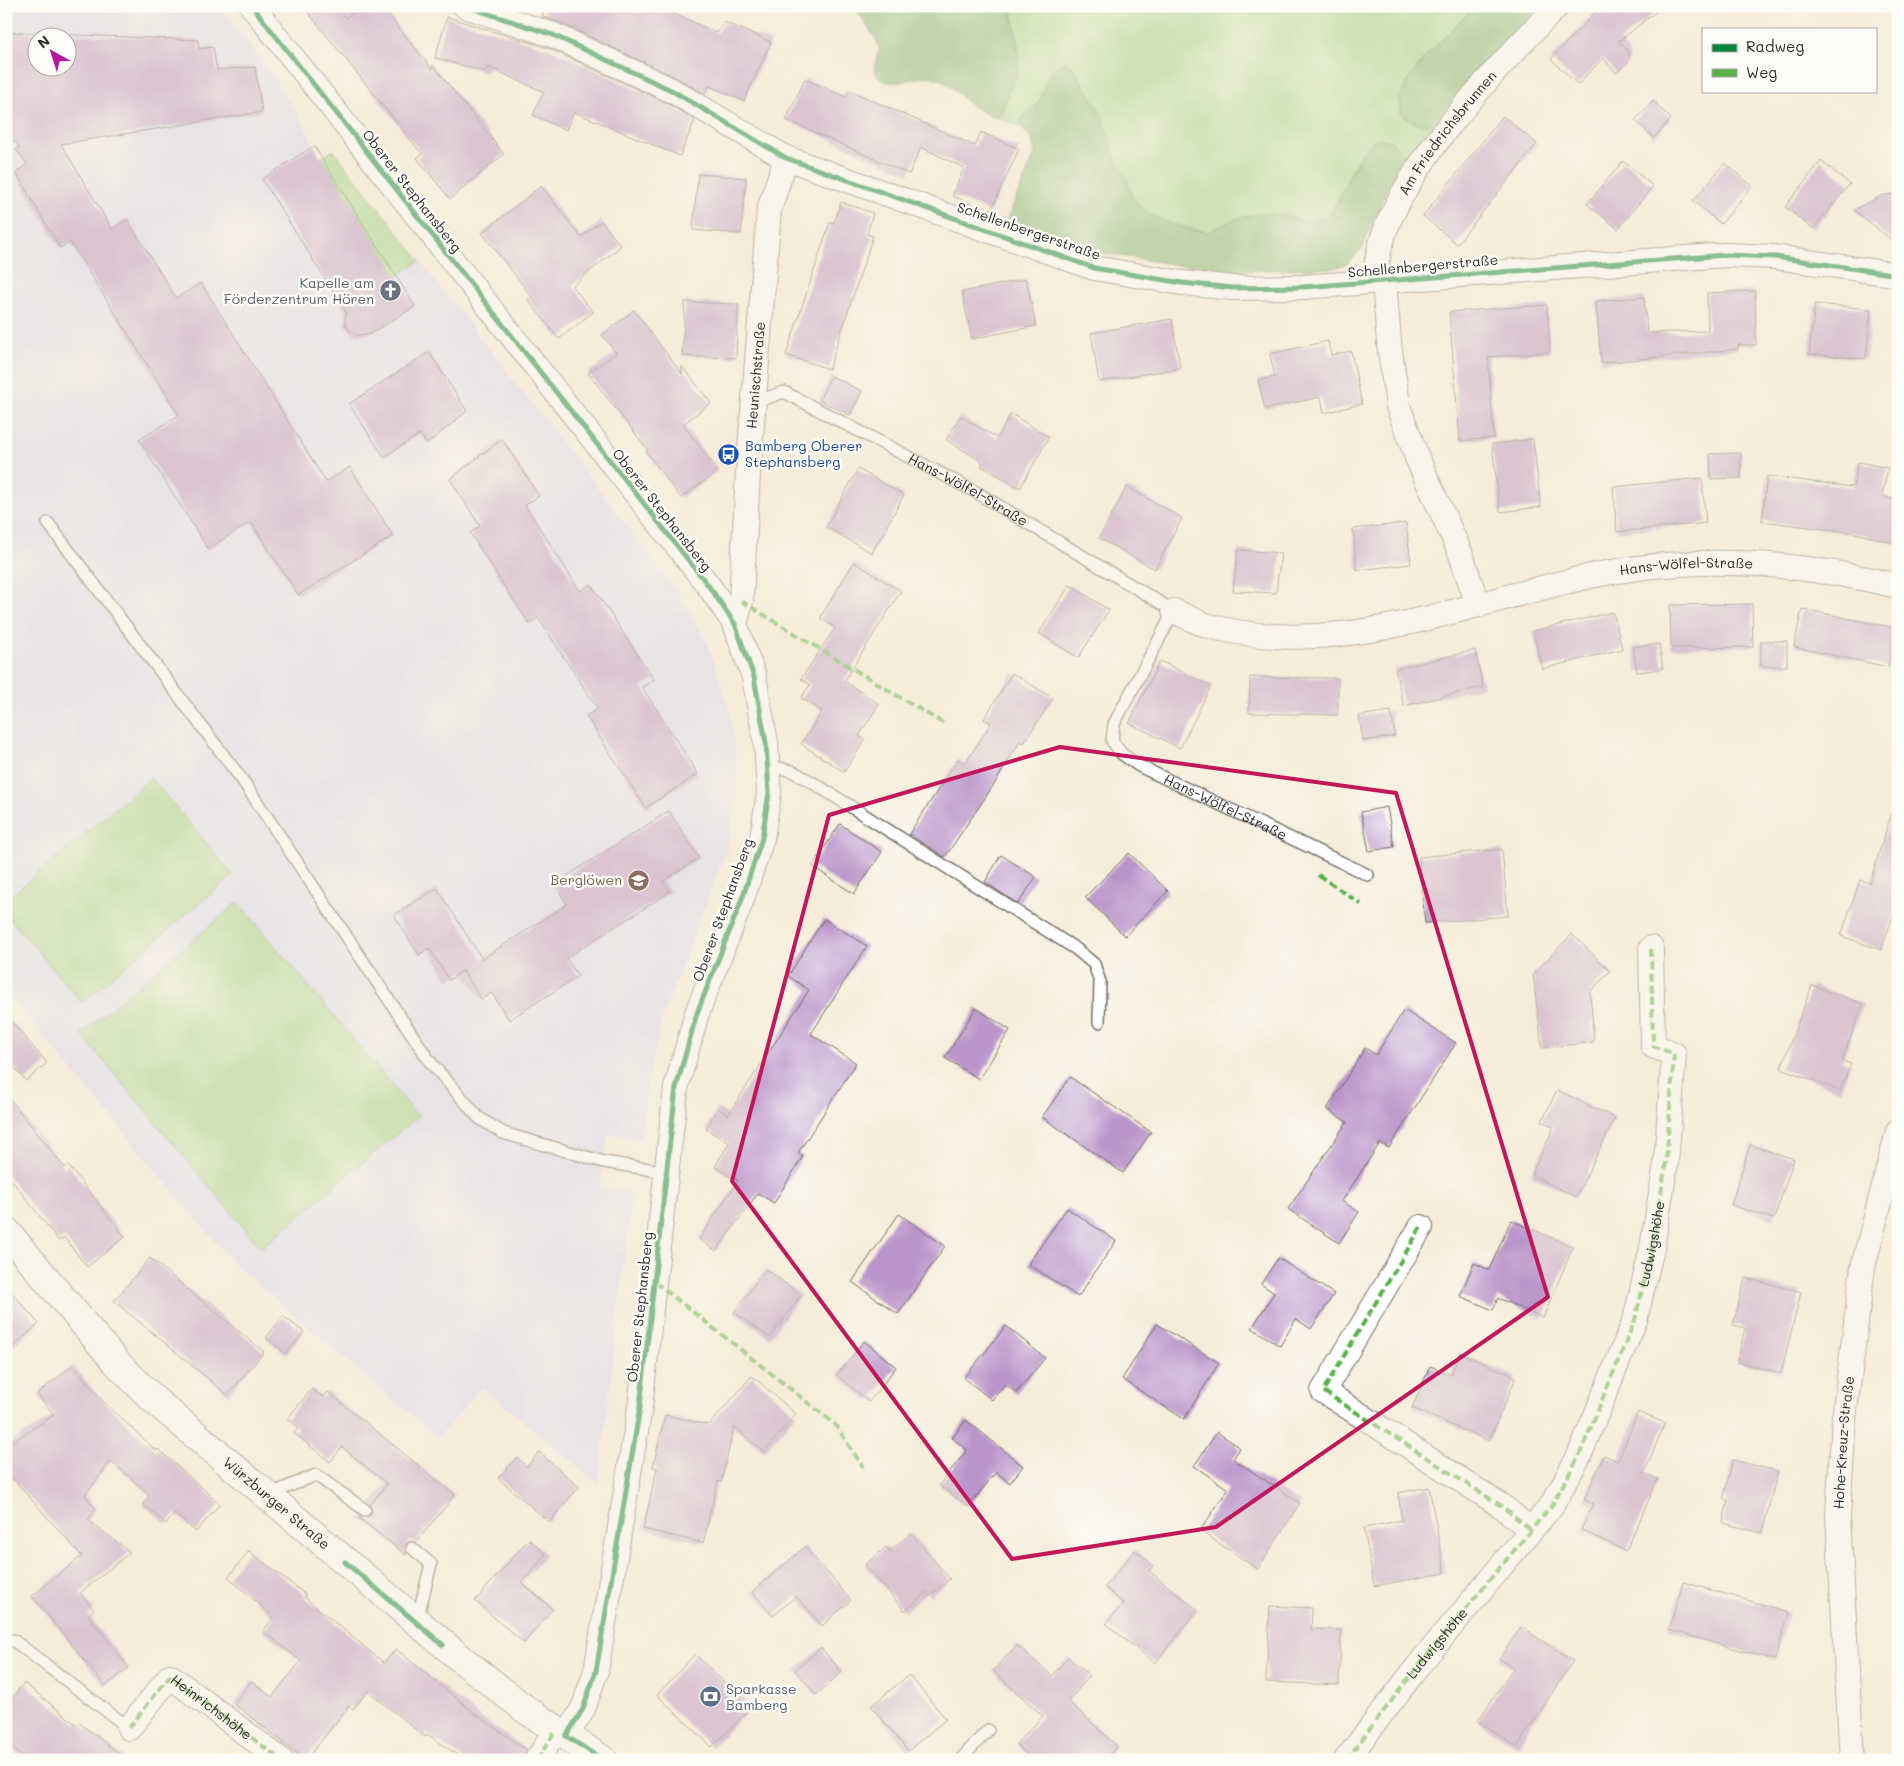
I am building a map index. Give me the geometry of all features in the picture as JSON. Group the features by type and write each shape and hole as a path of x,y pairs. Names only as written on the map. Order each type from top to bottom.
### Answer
{"street":[{"name":"Oberer Stephansberg","path":"252,6 708,585 735,624 754,677 766,743 769,793 762,838 742,899 697,1013 682,1060 676,1088 640,1407 596,1671 583,1709 561,1733"},
{"name":"Schellenbergerstraße","path":"465,6 553,35 671,90 786,158 1094,268 1182,283 1233,288 1303,287 1726,255 1775,257 1898,275"},
{"name":"Am Friedrichsbrunnen","path":"1380,281 1375,267 1379,246 1396,206 1431,148 1512,52 1558,6"},
{"name":"Heunischstraße","path":"735,624 741,601 748,474 769,210 786,158"},
{"path":"1380,281 1398,406 1418,460 1460,552 1478,604"},
{"name":"Hans-Wölfel-Straße","path":"1174,611 1216,627 1240,632 1300,637 1364,633 1422,620 1607,572 1698,561 1767,563 1844,573 1898,586"},
{"name":"Ludwigshöhe","path":"1346,1760 1418,1666 1552,1505 1579,1456 1634,1320 1652,1248 1666,1163 1674,1054 1653,1046 1651,948"},
{"name":"Hohe-Kreuz-Straße","path":"1852,1760 1838,1516 1844,1418 1862,1267 1898,1131"},
{"path":"1421,1227 1323,1391 1503,1507 1531,1530"},
{"name":"Würzburger Straße","path":"6,1231 116,1362 153,1398 265,1496 494,1685 561,1733 603,1760"},
{"name":"Heinrichshöhe","path":"129,1728 170,1676 282,1760"},
{"path":"537,1760 561,1733"}],"lane":[{"name":"Hans-Wölfel-Straße","path":"755,402 784,392 974,491 1174,611 1114,724 1112,741 1122,754 1139,766 1368,875"},
{"path":"48,523 243,781 431,1063 479,1118 503,1132 604,1162 666,1172"},
{"path":"767,765 792,771 815,784 1076,949 1094,964 1100,982 1099,1022"},
{"path":"265,1496 316,1475 365,1510"},
{"path":"412,1548 431,1564 417,1622"},
{"path":"13,1640 129,1728"},
{"path":"960,1760 988,1730"}],"highlighted area":[{"path":"1060,747 1396,793 1548,1297 1216,1527 1012,1559 732,1181 829,815"}],"shaded area":[{"path":"6,6 220,6 265,64 302,121 314,146 396,276 420,261 629,528 679,595 708,644 730,710 738,775 734,815 726,852 664,1012 648,1080 641,1139 608,1134 600,1187 632,1192 599,1484 482,1387 438,1438 234,1264 6,992"}],"green space":[{"path":"854,6 1011,6 1019,57 1016,76 1004,103 1001,119 976,108 949,85 938,79 925,77 892,83 878,77 874,68 879,50 877,41"},
{"path":"1011,6 1475,6 1426,58 1405,88 1401,103 1402,115 1415,123 1433,125 1406,157 1391,141 1376,138 1360,155 1339,198 1326,218 1317,221 1303,221 1279,214 1272,214 1247,218 1208,232 1166,223 1144,211 1132,197 1127,179 1115,158 1100,111 1073,68 1023,117 1020,126 1001,119 1019,46"},
{"path":"1475,6 1542,6 1495,52 1433,125 1409,119 1400,107 1403,91 1414,72"},
{"path":"1066,62 1073,68 1100,111 1115,158 1127,179 1132,197 1144,211 1155,218 1187,229 1208,232 1235,219 1257,214 1273,214 1303,222 1326,218 1334,209 1360,156 1376,138 1391,141 1406,157 1390,181 1362,249 1347,264 1334,268 1240,271 1177,265 1101,253 1049,237 1007,219 1035,154 1032,139 1020,126 1021,121 1039,101 1054,69"},
{"path":"333,150 420,261 397,276 322,158"},
{"path":"151,778 233,875 82,1003 6,914 6,900"},
{"path":"238,902 418,1116 261,1248 81,1034"}],"building":[{"path":"303,6 337,6 346,18 361,6 381,6 432,69 433,65 504,154 450,199 417,158 422,154"},
{"path":"546,6 657,6 717,33 725,22 771,42 744,101 709,86 705,94 677,78 559,22 542,17"},
{"path":"1601,6 1663,6 1619,41 1629,52 1629,61 1616,73 1603,58 1578,85 1551,59"},
{"path":"447,17 548,48 665,102 695,120 680,156 574,112 566,130 533,115 544,92 488,67 486,72 435,58"},
{"path":"6,32 28,33 28,78 78,78 78,35 198,40 199,49 213,47 217,70 255,67 262,112 61,144 112,229 127,219 176,298 201,283 326,482 350,467 393,536 298,595 251,522 208,549 139,440 179,415 70,242 60,248 16,173 27,164 16,150 19,146 6,134"},
{"path":"805,79 846,97 849,90 975,146 981,132 1019,149 990,212 952,196 964,168 921,147 909,174 786,120"},
{"path":"1653,101 1671,119 1654,138 1635,120"},
{"path":"1503,116 1537,144 1457,244 1423,216"},
{"path":"314,146 415,306 370,334 356,335 347,328 345,323 346,312 262,179"},
{"path":"1623,161 1653,186 1618,229 1587,204"},
{"path":"1821,161 1850,184 1813,229 1785,207"},
{"path":"1725,163 1752,186 1721,224 1693,201"},
{"path":"698,174 746,178 741,234 693,230"},
{"path":"541,186 581,237 601,221 621,246 572,286 593,312 559,339 528,300 532,297 482,233"},
{"path":"1898,194 1898,245 1854,210 1883,195"},
{"path":"841,202 873,213 867,234 873,236 829,369 786,355 830,222 834,223"},
{"path":"1026,279 1036,326 972,339 962,292"},
{"path":"1755,291 1756,345 1738,345 1738,349 1601,363 1596,301 1644,297 1647,333 1708,331 1707,293"},
{"path":"685,302 738,304 736,358 682,356"},
{"path":"1815,304 1871,309 1866,359 1809,354"},
{"path":"1547,305 1550,352 1488,357 1494,438 1460,441 1449,312"},
{"path":"634,310 682,374 682,366 711,403 683,424 718,471 681,498 646,452 648,450 588,373 616,353 602,335"},
{"path":"1172,319 1180,368 1099,382 1091,333"},
{"path":"1328,341 1331,355 1351,351 1362,404 1324,413 1321,397 1265,409 1258,380 1275,377 1270,354"},
{"path":"429,352 467,411 427,444 420,434 384,457 349,404"},
{"path":"831,376 862,391 850,415 819,400"},
{"path":"1011,414 1049,437 1020,488 981,466 983,462 946,440 960,416 997,438"},
{"path":"502,439 539,496 525,505 580,591 591,584 654,680 642,687 698,774 646,808 586,716 598,709 538,618 529,624 470,533 480,526 450,479"},
{"path":"1533,439 1541,507 1500,512 1492,444"},
{"path":"1741,453 1741,478 1711,479 1710,454"},
{"path":"1858,462 1888,468 1882,496 1898,501 1898,544 1855,533 1762,521 1767,476 1853,487"},
{"path":"858,469 904,495 872,553 826,527"},
{"path":"1702,478 1706,523 1617,532 1613,487"},
{"path":"1127,487 1182,518 1155,569 1099,538"},
{"path":"1406,523 1411,564 1357,570 1353,529"},
{"path":"1238,550 1281,553 1276,593 1233,591"},
{"path":"854,562 901,591 844,681 879,704 859,736 865,740 844,772 801,744 822,711 801,698 810,685 801,679 835,628 820,618"},
{"path":"1070,585 1109,610 1078,658 1039,633"},
{"path":"1752,604 1753,647 1671,648 1670,605"},
{"path":"1802,609 1896,628 1888,667 1794,647"},
{"path":"1613,612 1622,649 1542,669 1533,631"},
{"path":"1761,641 1787,641 1787,666 1761,666"},
{"path":"1659,644 1663,669 1637,672 1633,647"},
{"path":"1475,650 1483,687 1404,706 1395,669"},
{"path":"1160,661 1211,686 1180,748 1129,723"},
{"path":"1012,673 1053,698 1024,743 1020,741 995,783 945,857 909,834 958,759 965,764 991,723 984,719"},
{"path":"1250,677 1338,678 1338,715 1249,713"},
{"path":"1391,711 1395,736 1363,741 1359,716"},
{"path":"1387,807 1394,847 1369,851 1361,812"},
{"path":"669,811 699,858 663,881 670,892 566,958 578,976 509,1020 492,993 481,999 463,971 449,980 429,948 419,955 394,915 437,888 482,959 567,904 554,884"},
{"path":"1892,811 1898,811 1898,902 1881,950 1841,936 1860,880 1870,883"},
{"path":"840,824 882,852 854,894 812,866"},
{"path":"1502,849 1508,916 1425,923 1419,857"},
{"path":"1129,853 1168,891 1125,936 1085,897"},
{"path":"1001,855 1036,877 1018,904 985,882"},
{"path":"824,919 867,946 811,1034 856,1063 798,1153 803,1156 774,1203 758,1193 716,1251 699,1239 738,1181 715,1167 729,1143 706,1129 718,1108 728,1115 809,990 788,976"},
{"path":"1572,934 1610,971 1590,992 1594,1042 1542,1048 1533,974"},
{"path":"1812,985 1863,1004 1842,1061 1851,1064 1840,1091 1781,1068"},
{"path":"976,1008 1010,1030 979,1079 945,1058"},
{"path":"1404,1010 1456,1043 1389,1148 1380,1143 1342,1201 1359,1212 1339,1243 1288,1209 1347,1122 1327,1109 1365,1048 1376,1055"},
{"path":"6,1015 47,1063 26,1081 6,1058"},
{"path":"1070,1077 1151,1132 1123,1173 1042,1117"},
{"path":"1557,1090 1615,1118 1576,1197 1531,1175 1554,1127 1542,1121"},
{"path":"6,1094 65,1168 68,1165 125,1237 87,1267 64,1237 59,1241 6,1173"},
{"path":"1750,1145 1794,1159 1774,1219 1731,1205"},
{"path":"1067,1208 1116,1241 1078,1297 1028,1264"},
{"path":"899,1214 945,1246 898,1314 852,1282"},
{"path":"1511,1220 1573,1247 1543,1318 1498,1298 1493,1310 1460,1296 1474,1263 1489,1270"},
{"path":"150,1258 264,1352 228,1395 114,1301"},
{"path":"1278,1258 1334,1294 1311,1329 1296,1319 1280,1346 1252,1328 1274,1293 1261,1284"},
{"path":"766,1269 801,1295 770,1338 734,1312"},
{"path":"1745,1278 1801,1292 1781,1373 1737,1362 1745,1328 1733,1325"},
{"path":"6,1286 39,1324 6,1352"},
{"path":"283,1316 304,1332 286,1354 266,1338"},
{"path":"1157,1324 1219,1363 1184,1419 1122,1379"},
{"path":"1006,1326 1045,1358 1016,1393 1005,1384 992,1400 964,1378"},
{"path":"864,1341 896,1367 869,1402 837,1375"},
{"path":"1460,1353 1516,1377 1489,1441 1412,1408 1430,1366 1451,1375"},
{"path":"73,1365 102,1400 156,1451 158,1449 220,1504 196,1532 175,1514 166,1524 143,1504 150,1495 111,1461 85,1495 96,1509 88,1520 130,1552 80,1593 94,1610 88,1615 129,1668 105,1686 32,1596 82,1556 6,1471 6,1446 54,1415 37,1394"},
{"path":"752,1376 796,1414 764,1452 734,1427 721,1482 718,1481 703,1543 643,1529 657,1468 653,1467 665,1415 709,1425"},
{"path":"312,1389 323,1397 328,1392 455,1495 416,1542 410,1541 406,1544 406,1555 359,1518 371,1515 370,1505 387,1484 342,1447 330,1462 294,1433 298,1428 287,1419"},
{"path":"1638,1412 1665,1423 1644,1473 1658,1479 1626,1551 1581,1530 1593,1504 1584,1500 1604,1455 1618,1461"},
{"path":"966,1420 1023,1466 1010,1483 996,1472 968,1507 939,1485 967,1450 952,1438"},
{"path":"1217,1432 1240,1448 1233,1459 1300,1503 1258,1569 1200,1531 1228,1489 1194,1466"},
{"path":"539,1452 579,1487 549,1522 498,1478 517,1457 527,1467"},
{"path":"1733,1460 1778,1471 1762,1533 1723,1523 1728,1500 1723,1499"},
{"path":"1429,1487 1445,1573 1374,1586 1364,1528 1402,1520 1398,1493"},
{"path":"911,1533 950,1579 930,1596 927,1592 905,1611 865,1565 886,1547 890,1551"},
{"path":"529,1539 546,1554 522,1583 553,1609 524,1643 475,1601"},
{"path":"805,1547 851,1600 822,1626 796,1596 773,1616 752,1592"},
{"path":"1135,1550 1153,1565 1149,1571 1198,1610 1155,1663 1106,1624 1123,1603 1105,1587"},
{"path":"249,1551 306,1595 304,1597 384,1663 396,1649 477,1715 527,1750 523,1760 465,1760 427,1734 425,1737 368,1691 353,1709 349,1706 306,1760 234,1704 251,1681 272,1697 301,1661 263,1631 274,1617 228,1577"},
{"path":"1683,1582 1789,1612 1775,1660 1669,1630"},
{"path":"1270,1606 1312,1608 1311,1629 1341,1630 1339,1685 1266,1682"},
{"path":"1521,1627 1573,1661 1517,1747 1478,1721 1513,1668 1499,1659"},
{"path":"1017,1645 1052,1676 1068,1657 1090,1676 1068,1701 1117,1746 1104,1760 1033,1760 1016,1744 1043,1716 993,1671"},
{"path":"821,1648 842,1672 816,1695 795,1670"},
{"path":"695,1654 751,1708 712,1747 657,1695"},
{"path":"909,1675 946,1719 908,1751 871,1706"},
{"path":"24,1683 77,1725 79,1723 128,1760 27,1760 6,1744 6,1705"}],"marked path":[{"path":"741,601 946,725"},
{"path":"1318,875 1361,904"},
{"path":"1346,1760 1418,1666 1552,1505 1579,1456 1635,1320 1652,1248 1666,1163 1674,1054 1653,1046 1651,948"},
{"path":"1421,1227 1323,1391 1503,1507 1531,1530"},
{"path":"655,1282 835,1424 863,1467"},
{"path":"129,1728 170,1676 281,1760"},
{"path":"537,1760 556,1730"}],"cycle path":[{"path":"252,6 708,585 735,624 754,677 766,743 769,793 762,838 742,899 697,1013 676,1088 640,1407 596,1671 583,1709 566,1736 603,1760"},
{"path":"465,6 553,35 671,90 786,158 1094,268 1182,283 1233,288 1303,287 1726,255 1775,257 1898,275"},
{"path":"345,1562 443,1645"}],"place":[{"name":"Kapelle am Förderzentrum Hören","path":"390,291"},
{"name":"Bamberg Oberer Stephansberg","path":"729,454"},
{"name":"Berglöwen","path":"638,880"},
{"name":"Sparkasse Bamberg","path":"710,1697"}]}
